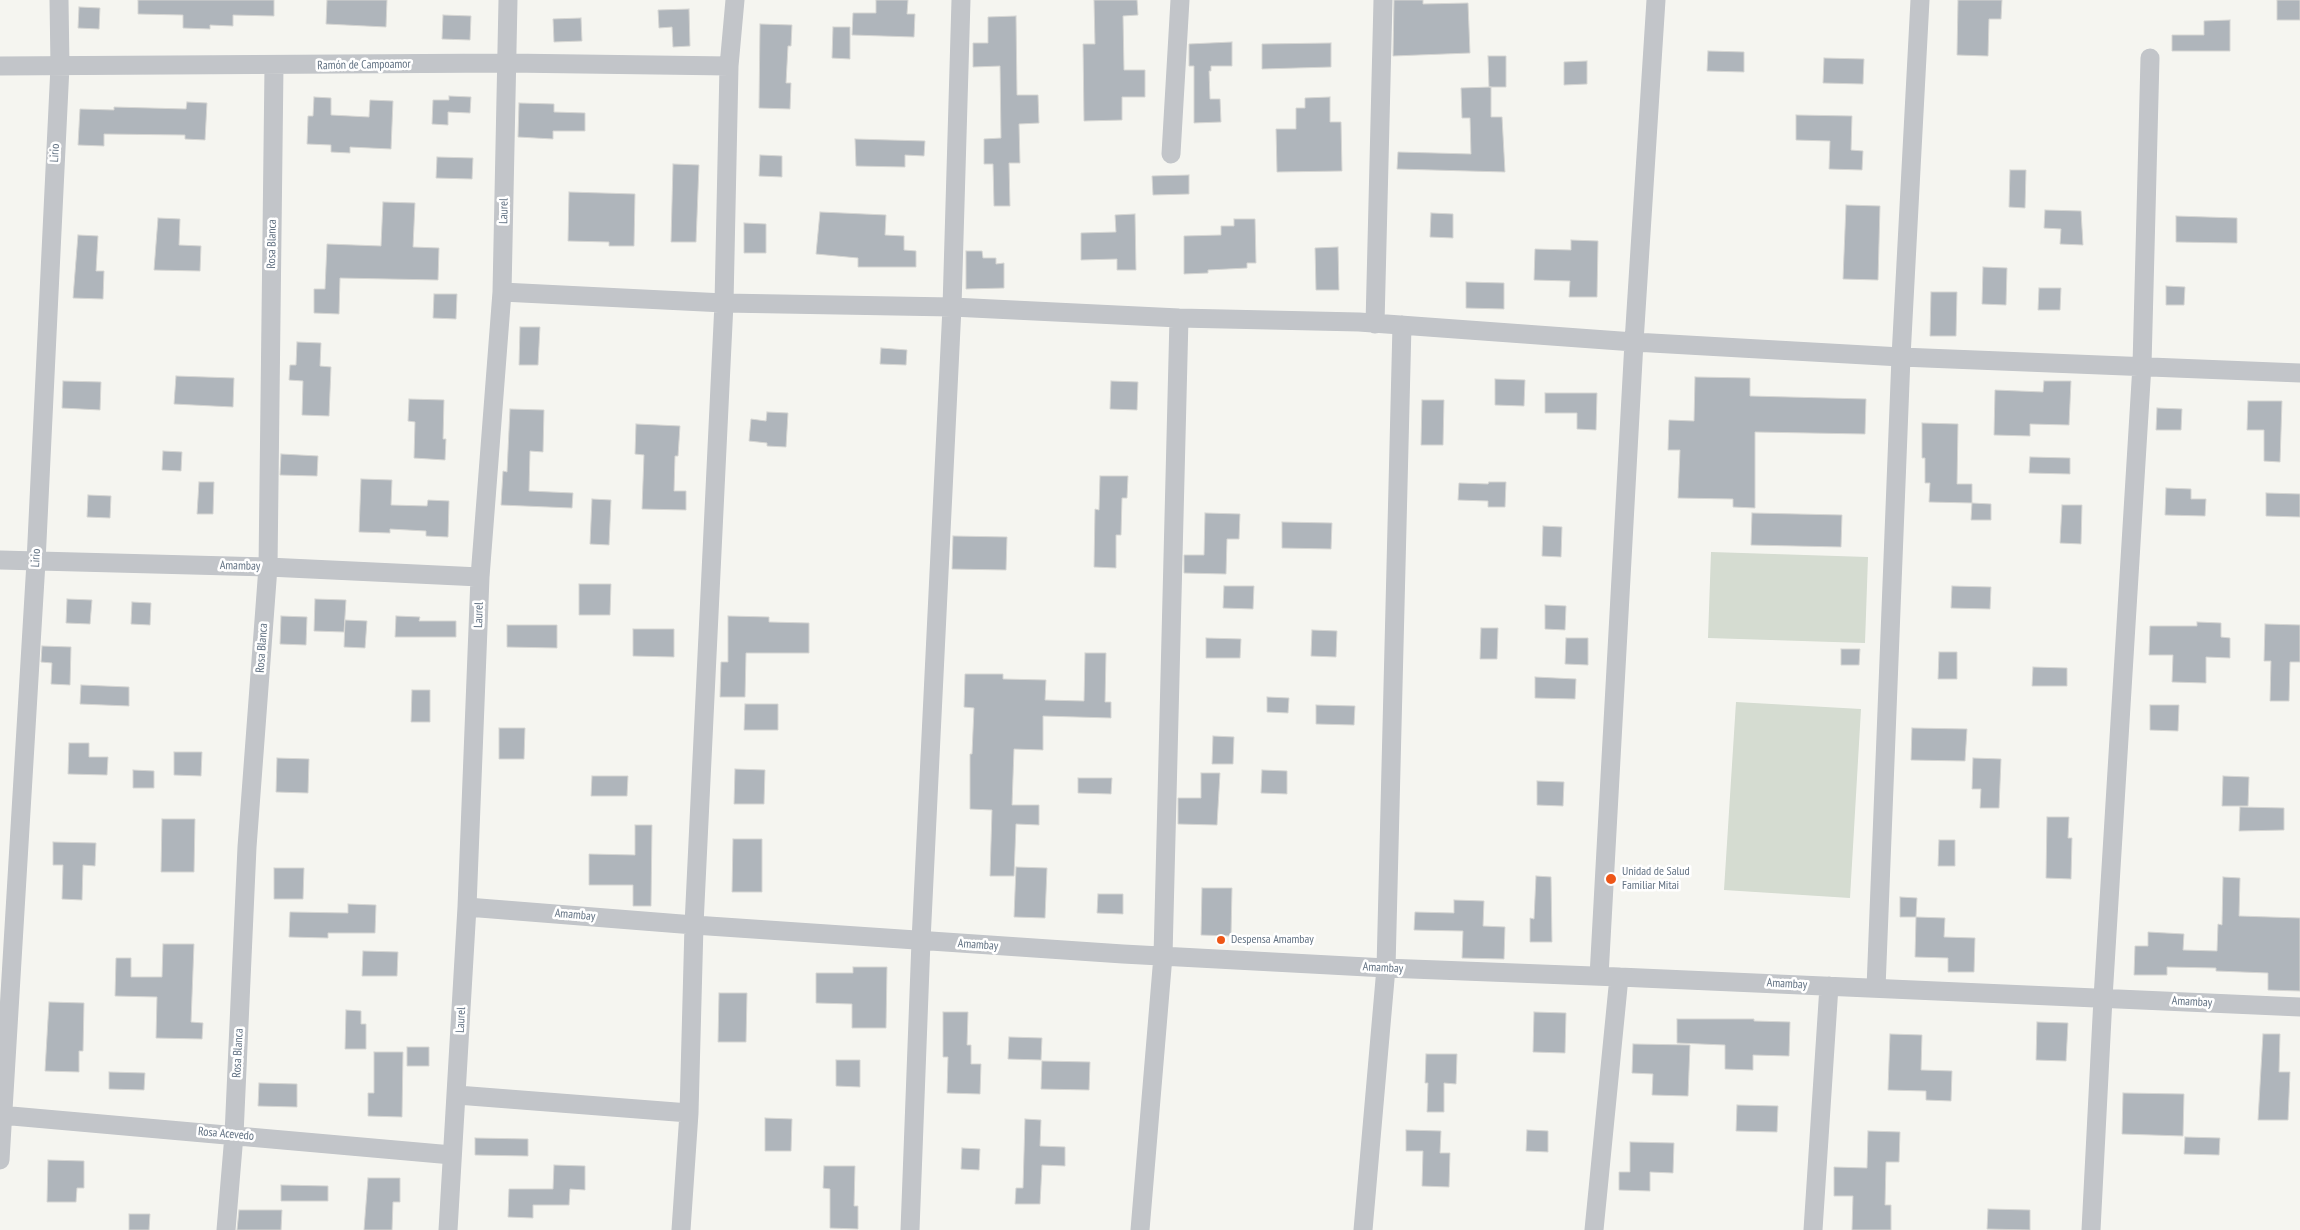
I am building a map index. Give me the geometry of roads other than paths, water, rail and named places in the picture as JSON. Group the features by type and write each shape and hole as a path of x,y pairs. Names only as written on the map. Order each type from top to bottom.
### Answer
{"street":[{"name":"Lirio","path":"0,1160 1,1115 36,562 60,66 58,0"},
{"name":"Laurel","path":"448,1230 467,907 480,577 502,292 508,0"},
{"path":"681,1230 689,1114 694,925 724,303 728,66 735,0"},
{"path":"910,1230 921,941 952,307 961,0"},
{"path":"1171,154 1180,0"},
{"path":"1375,324 1383,0"},
{"path":"1599,976 1634,342 1656,0"},
{"path":"1876,988 1901,357 1920,0"},
{"path":"2092,1230 2103,998 2142,365 2150,58"},
{"name":"Ramón de Campoamor","path":"0,66 274,66 508,63 728,66"},
{"name":"Rosa Blanca","path":"226,1230 234,1135 248,847 268,567 274,66"},
{"path":"502,292 724,303 952,307 1179,318 1402,325 1634,342 1901,357 2300,372"},
{"path":"1140,1230 1163,956 1179,318"},
{"path":"1363,1230 1386,968 1402,325"},
{"name":"Amambay","path":"0,560 268,567 480,577"},
{"name":"Amambay","path":"467,907 921,941 1163,956 1386,968 1619,976 2300,1007"},
{"path":"1594,1230 1619,976"},
{"path":"1813,1230 1829,986"},
{"path":"457,1095 689,1114"},
{"name":"Rosa Acevedo","path":"1,1115 452,1155"}],"place":[{"name":"Unidad de Salud Familiar Mitai","path":"1611,879"},
{"name":"Despensa Amambay","path":"1221,940"}]}
